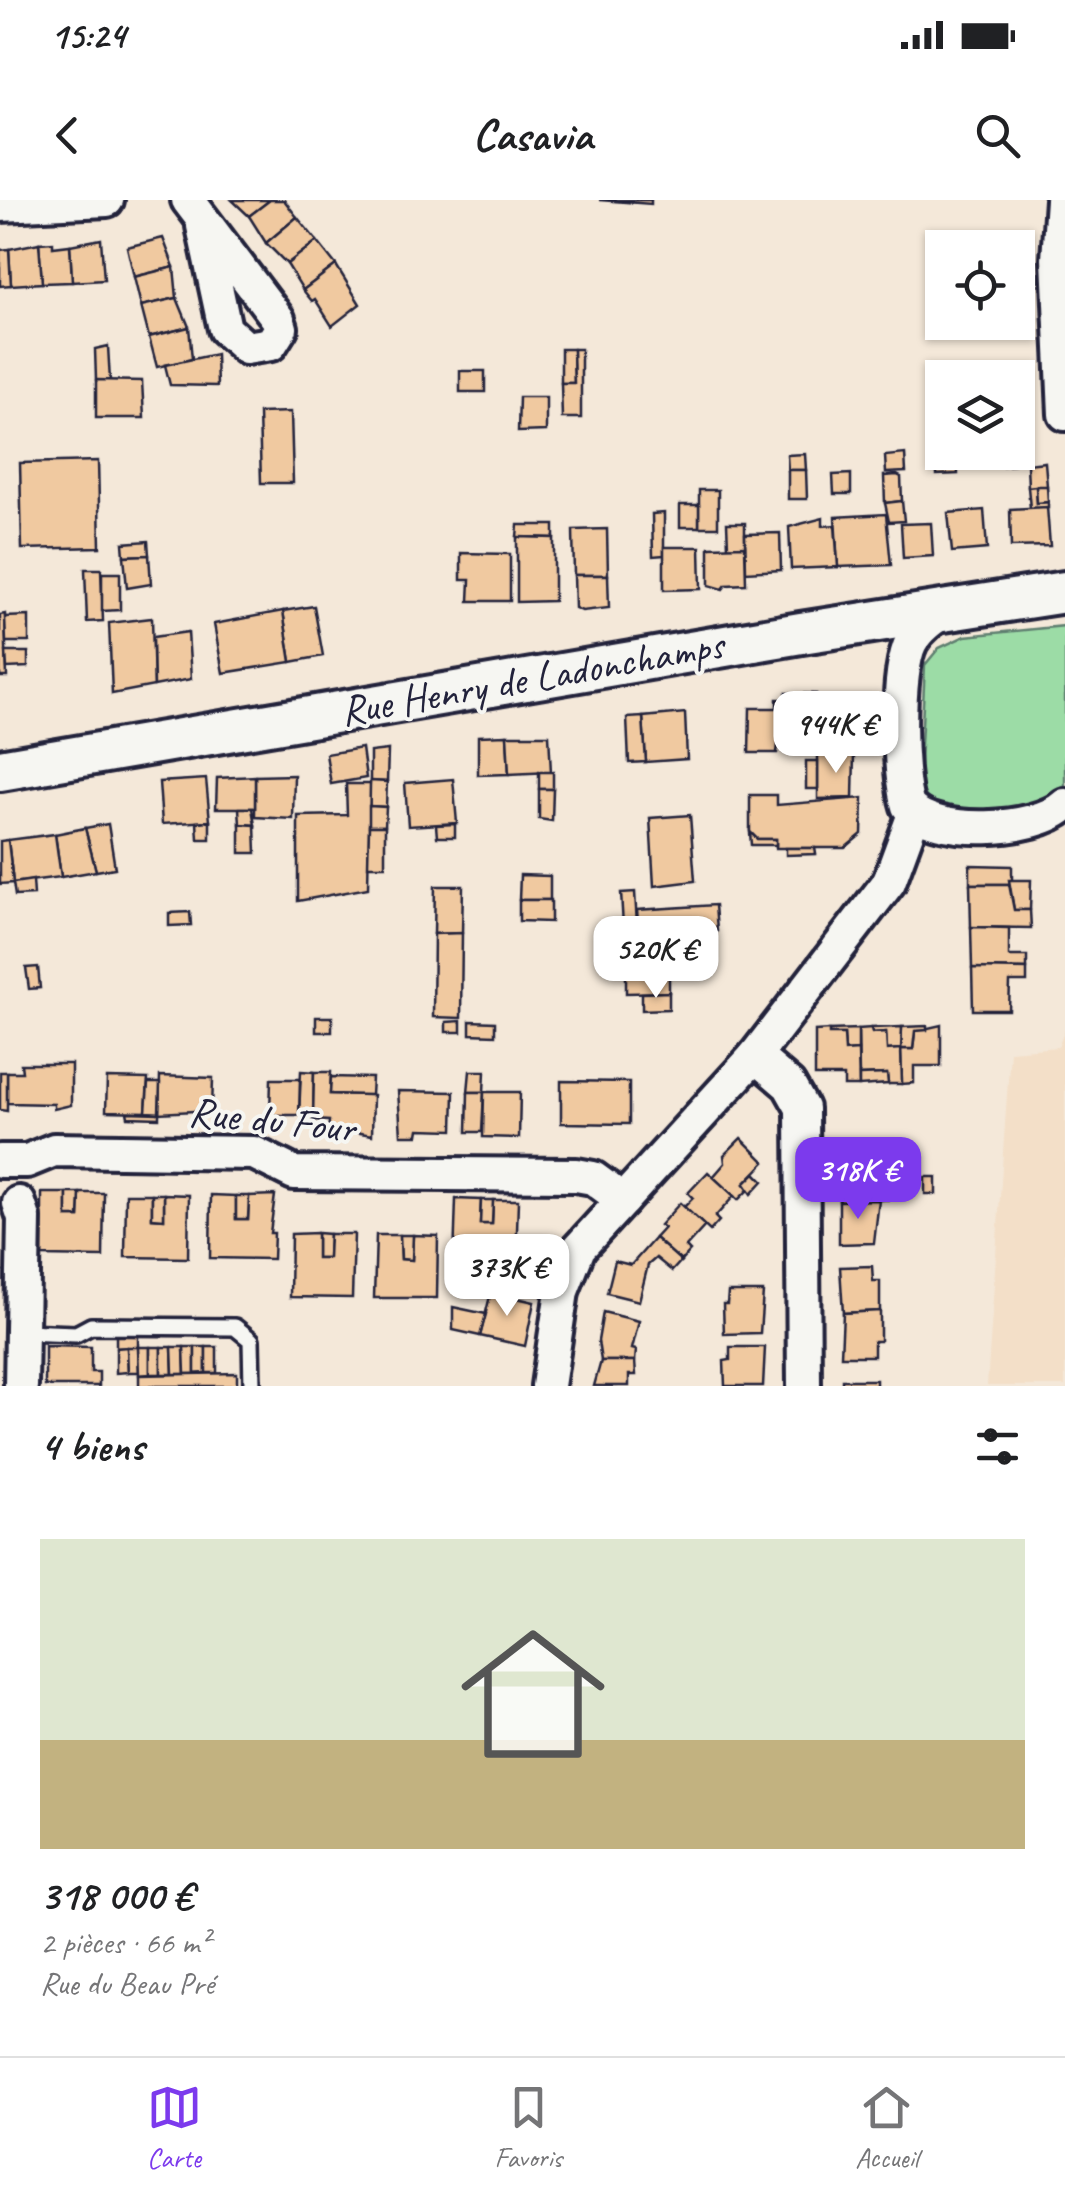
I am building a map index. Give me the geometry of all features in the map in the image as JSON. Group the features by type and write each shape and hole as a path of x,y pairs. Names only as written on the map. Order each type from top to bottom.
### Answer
{"street":[{"path":"0,205 107,200"},
{"path":"1062,200 1065,414"},
{"name":"Rue Henry de Ladonchamps","path":"0,770 1065,592"},
{"path":"945,610 921,628 910,644 904,670 903,782 908,806 914,814 945,824 1013,826 1048,819 1065,805"},
{"path":"843,627 867,636 904,670"},
{"path":"548,1386 554,1329 569,1268 579,1248 755,1056 889,882 914,814"},
{"path":"755,1056 789,1086 802,1108 804,1386"},
{"name":"Rue du Four","path":"21,1386 24,1218 9,1207 14,1161 54,1150 254,1153 294,1173 576,1175 592,1178 624,1200"}],"lane":[{"path":"22,1332 76,1334 92,1326 235,1327 251,1340 252,1386"}],"shaded area":[{"path":"1065,1030 1065,1386 987,1386 1010,1051 1058,1047"}],"green space":[{"path":"1065,626 1065,790 1030,812 935,811 919,785 925,665 939,648 965,636"}],"building":[{"path":"232,200 270,200 249,216"},
{"path":"270,200 284,200 297,217 266,243 249,216"},
{"path":"599,200 651,200 651,204"},
{"path":"297,217 317,241 287,264 266,243"},
{"path":"163,238 174,267 134,277 127,247"},
{"path":"101,239 104,280 72,282 70,245"},
{"path":"317,241 336,265 303,290 287,264"},
{"path":"53,242 53,247 70,245 72,282 42,283 39,243"},
{"path":"39,243 42,283 11,285 9,249"},
{"path":"9,249 11,285 0,286 0,250"},
{"path":"336,265 360,304 332,326 315,299 312,301 303,290"},
{"path":"174,267 177,298 141,306 134,277"},
{"path":"177,298 189,327 149,337 141,306"},
{"path":"189,327 192,359 157,367 149,337"},
{"path":"108,346 110,381 96,380 95,349"},
{"path":"561,349 573,349 574,383 561,383"},
{"path":"573,349 581,349 581,418 562,418 561,383 574,383"},
{"path":"216,354 217,386 170,385 165,365"},
{"path":"460,371 485,371 485,392 460,392"},
{"path":"96,380 142,381 144,418 96,418"},
{"path":"519,397 546,397 546,431 518,432"},
{"path":"291,412 293,483 261,483 259,413"},
{"path":"805,454 806,470 788,470 787,455"},
{"path":"905,454 906,472 886,473 885,456"},
{"path":"98,461 100,547 22,549 20,463"},
{"path":"1045,462 1047,486 1028,487 1027,470 1035,470 1035,463"},
{"path":"788,470 806,470 807,499 788,499"},
{"path":"937,470 958,470 958,474 937,475"},
{"path":"851,474 851,494 834,494 833,475"},
{"path":"884,476 901,477 902,501 885,503"},
{"path":"1036,486 1037,503 1048,502 1048,508 1030,508 1028,487"},
{"path":"1036,486 1047,486 1048,502 1037,503"},
{"path":"699,490 718,490 718,527 699,527"},
{"path":"902,501 904,521 889,522 885,503"},
{"path":"680,505 699,505 699,527 680,527"},
{"path":"1047,507 1050,546 1011,547 1010,509"},
{"path":"984,510 987,549 952,552 948,513"},
{"path":"664,513 664,555 653,556 652,514"},
{"path":"886,514 891,565 838,567 835,517"},
{"path":"823,518 823,526 835,525 838,567 791,569 789,527"},
{"path":"727,523 745,523 745,546 728,547"},
{"path":"931,523 933,556 903,558 901,524"},
{"path":"518,525 554,525 554,538 517,537"},
{"path":"607,529 608,575 574,575 573,530"},
{"path":"780,533 781,570 746,572 745,534"},
{"path":"517,537 554,538 554,601 517,602"},
{"path":"148,541 149,555 124,556 123,543"},
{"path":"745,546 746,584 726,585 723,589 709,585 709,547"},
{"path":"664,547 700,547 701,589 664,590"},
{"path":"461,553 510,554 510,601 469,601 470,580 461,580"},
{"path":"149,555 151,584 127,588 124,556"},
{"path":"85,569 101,569 103,621 87,622"},
{"path":"102,573 120,573 120,610 102,611"},
{"path":"574,575 608,575 609,608 575,608"},
{"path":"314,606 323,656 291,662 283,611"},
{"path":"283,611 291,662 223,673 214,624"},
{"path":"5,614 7,677 0,677 0,615"},
{"path":"29,616 29,642 6,642 5,617"},
{"path":"152,618 154,686 112,694 109,623"},
{"path":"188,632 191,679 154,686 153,637"},
{"path":"6,652 28,652 28,667 7,668"},
{"path":"786,693 816,694 815,700 786,700"},
{"path":"777,699 848,700 862,716 863,753 818,754 818,745 778,745 777,753 749,753 750,708 777,708"},
{"path":"685,713 687,759 646,762 643,717"},
{"path":"643,717 646,762 629,763 627,718"},
{"path":"507,735 509,774 478,775 478,736"},
{"path":"507,735 549,735 551,772 509,774"},
{"path":"362,748 366,778 331,784 326,754"},
{"path":"388,750 387,782 370,781 370,752"},
{"path":"854,753 853,798 818,799 818,754"},
{"path":"806,761 818,761 818,789 806,789"},
{"path":"539,772 553,772 553,789 539,789"},
{"path":"294,775 293,819 255,817 255,776"},
{"path":"255,776 255,808 216,808 217,778"},
{"path":"206,779 210,821 162,824 159,782"},
{"path":"453,779 457,823 408,826 405,783"},
{"path":"370,781 387,782 386,807 369,806"},
{"path":"346,784 370,784 368,888 298,901 298,816 347,815"},
{"path":"539,789 553,789 552,821 539,819"},
{"path":"750,795 777,795 777,805 863,798 862,834 845,848 776,848 776,839 757,839 750,832"},
{"path":"369,806 386,807 385,826 369,826"},
{"path":"239,808 252,808 255,825 240,824"},
{"path":"690,815 695,881 654,886 650,818"},
{"path":"210,821 210,839 198,839 197,822"},
{"path":"108,824 115,868 96,871 85,828"},
{"path":"240,824 255,825 256,853 240,853"},
{"path":"455,824 455,837 437,837 436,825"},
{"path":"369,826 385,826 385,866 368,866"},
{"path":"85,828 96,871 61,877 55,834"},
{"path":"750,832 757,839 776,839 776,845 751,845"},
{"path":"55,834 61,877 13,883 8,840"},
{"path":"8,840 13,883 0,884 0,841"},
{"path":"786,848 815,848 816,854 786,855"},
{"path":"970,865 1012,866 1012,880 1009,884 970,884"},
{"path":"520,875 550,876 550,900 519,900"},
{"path":"33,880 34,895 15,896 13,883"},
{"path":"1009,880 1031,880 1030,910 1014,910"},
{"path":"970,884 1009,884 1014,910 1030,910 1031,928 971,927"},
{"path":"435,886 463,886 462,933 434,934"},
{"path":"635,892 637,925 623,926 621,893"},
{"path":"519,900 551,900 551,922 519,921"},
{"path":"715,905 717,931 639,935 637,910"},
{"path":"190,912 191,925 169,926 169,913"},
{"path":"971,927 1009,928 1009,956 1027,956 1027,969 972,968"},
{"path":"462,933 461,1018 433,1017 434,934"},
{"path":"626,956 669,956 669,992 626,993"},
{"path":"38,967 40,988 29,989 26,968"},
{"path":"972,968 1027,969 1027,982 1010,982 1009,1010 973,1010"},
{"path":"669,992 669,1009 642,1010 642,993"},
{"path":"316,1017 332,1017 332,1032 316,1032"},
{"path":"461,1021 461,1032 446,1032 446,1022"},
{"path":"470,1021 495,1022 495,1035 470,1034"},
{"path":"941,1025 941,1066 914,1066 914,1083 902,1084 901,1049 913,1049 915,1031"},
{"path":"927,1026 927,1030 915,1031 913,1049 901,1049 902,1027"},
{"path":"902,1027 901,1049 887,1050 886,1032 872,1033 871,1028"},
{"path":"871,1028 872,1033 886,1032 887,1050 901,1049 902,1084 888,1084 887,1074 859,1075 858,1029"},
{"path":"858,1029 858,1050 845,1051 844,1034 829,1034 829,1030"},
{"path":"829,1030 829,1034 844,1034 845,1051 858,1050 859,1086 844,1086 844,1076 815,1076 815,1031"},
{"path":"21,1064 71,1064 71,1105 54,1109 54,1104 7,1103 7,1072 22,1072"},
{"path":"301,1071 314,1072 313,1115 299,1115"},
{"path":"470,1071 485,1071 484,1092 468,1092"},
{"path":"0,1072 7,1072 7,1111 0,1110"},
{"path":"314,1072 331,1072 330,1094 373,1095 372,1135 343,1130 343,1134 328,1134 329,1121 313,1120"},
{"path":"887,1074 888,1084 859,1086 859,1075"},
{"path":"160,1076 213,1078 212,1110 159,1113"},
{"path":"331,1077 372,1078 371,1095 330,1094"},
{"path":"107,1078 148,1079 146,1112 106,1111"},
{"path":"271,1079 300,1079 299,1115 270,1115"},
{"path":"561,1081 629,1082 629,1124 561,1123"},
{"path":"148,1083 160,1083 159,1113 146,1112"},
{"path":"398,1091 454,1092 453,1130 419,1129 418,1135 401,1135"},
{"path":"468,1092 484,1092 482,1132 467,1132"},
{"path":"484,1092 520,1092 519,1138 483,1137"},
{"path":"127,1112 159,1113 159,1118 128,1117"},
{"path":"741,1138 765,1162 744,1184 749,1189 738,1200 713,1177 725,1163 724,1155"},
{"path":"839,1157 873,1157 873,1170 878,1170 879,1200 839,1201"},
{"path":"878,1170 896,1170 904,1199 879,1200"},
{"path":"708,1172 734,1196 715,1217 719,1221 710,1231 684,1207 693,1198 688,1193"},
{"path":"755,1173 763,1181 751,1194 744,1184"},
{"path":"925,1177 936,1177 936,1194 925,1194"},
{"path":"42,1193 67,1193 67,1217 79,1217 80,1193 104,1193 103,1257 42,1256"},
{"path":"67,1193 80,1193 79,1217 67,1217"},
{"path":"126,1194 152,1194 152,1218 164,1219 164,1194 189,1195 188,1258 125,1257"},
{"path":"152,1194 164,1194 164,1219 152,1218"},
{"path":"211,1195 236,1196 236,1219 248,1219 249,1196 275,1195 270,1233 274,1233 273,1259 210,1258"},
{"path":"236,1196 249,1196 248,1219 236,1219"},
{"path":"456,1199 481,1200 480,1224 492,1224 493,1200 518,1200 516,1263 454,1261"},
{"path":"481,1200 493,1200 492,1224 480,1224"},
{"path":"879,1200 874,1243 839,1244 839,1201"},
{"path":"680,1203 705,1226 686,1247 690,1251 681,1261 655,1238 664,1228 660,1225"},
{"path":"317,1233 329,1234 328,1258 317,1258"},
{"path":"317,1233 317,1258 328,1258 329,1234 354,1234 352,1298 290,1297 291,1234"},
{"path":"376,1235 400,1235 401,1259 412,1260 413,1235 438,1236 437,1298 374,1298"},
{"path":"400,1235 413,1235 412,1260 401,1259"},
{"path":"655,1238 681,1261 672,1271 656,1258 648,1265 639,1301 607,1293 615,1261 631,1265"},
{"path":"872,1266 873,1281 880,1281 880,1311 843,1313 840,1267"},
{"path":"491,1292 534,1302 525,1346 480,1336"},
{"path":"728,1292 763,1292 760,1333 724,1334 723,1304 727,1304"},
{"path":"453,1307 486,1314 480,1336 453,1330"},
{"path":"880,1311 880,1341 874,1341 874,1356 841,1356 843,1313"},
{"path":"603,1312 639,1321 632,1349 636,1350 635,1361 601,1361 598,1341"},
{"path":"116,1335 138,1336 138,1347 116,1348"},
{"path":"45,1346 91,1347 91,1372 99,1372 99,1386 45,1386"},
{"path":"127,1347 128,1372 116,1373 116,1348"},
{"path":"127,1347 138,1347 139,1372 128,1372"},
{"path":"138,1347 150,1347 150,1374 139,1375"},
{"path":"150,1347 161,1347 161,1374 150,1374"},
{"path":"161,1347 172,1347 173,1374 161,1374"},
{"path":"172,1347 184,1347 185,1374 173,1374"},
{"path":"184,1347 195,1347 195,1374 185,1374"},
{"path":"195,1347 206,1347 206,1373 195,1374"},
{"path":"206,1347 217,1347 217,1373 206,1373"},
{"path":"730,1347 765,1347 763,1386 725,1386 724,1361 730,1360"},
{"path":"601,1361 635,1361 636,1375 629,1375 629,1386 594,1386"},
{"path":"237,1373 237,1386 139,1386 139,1375"},
{"path":"842,1380 876,1380 876,1386 842,1386"}]}
